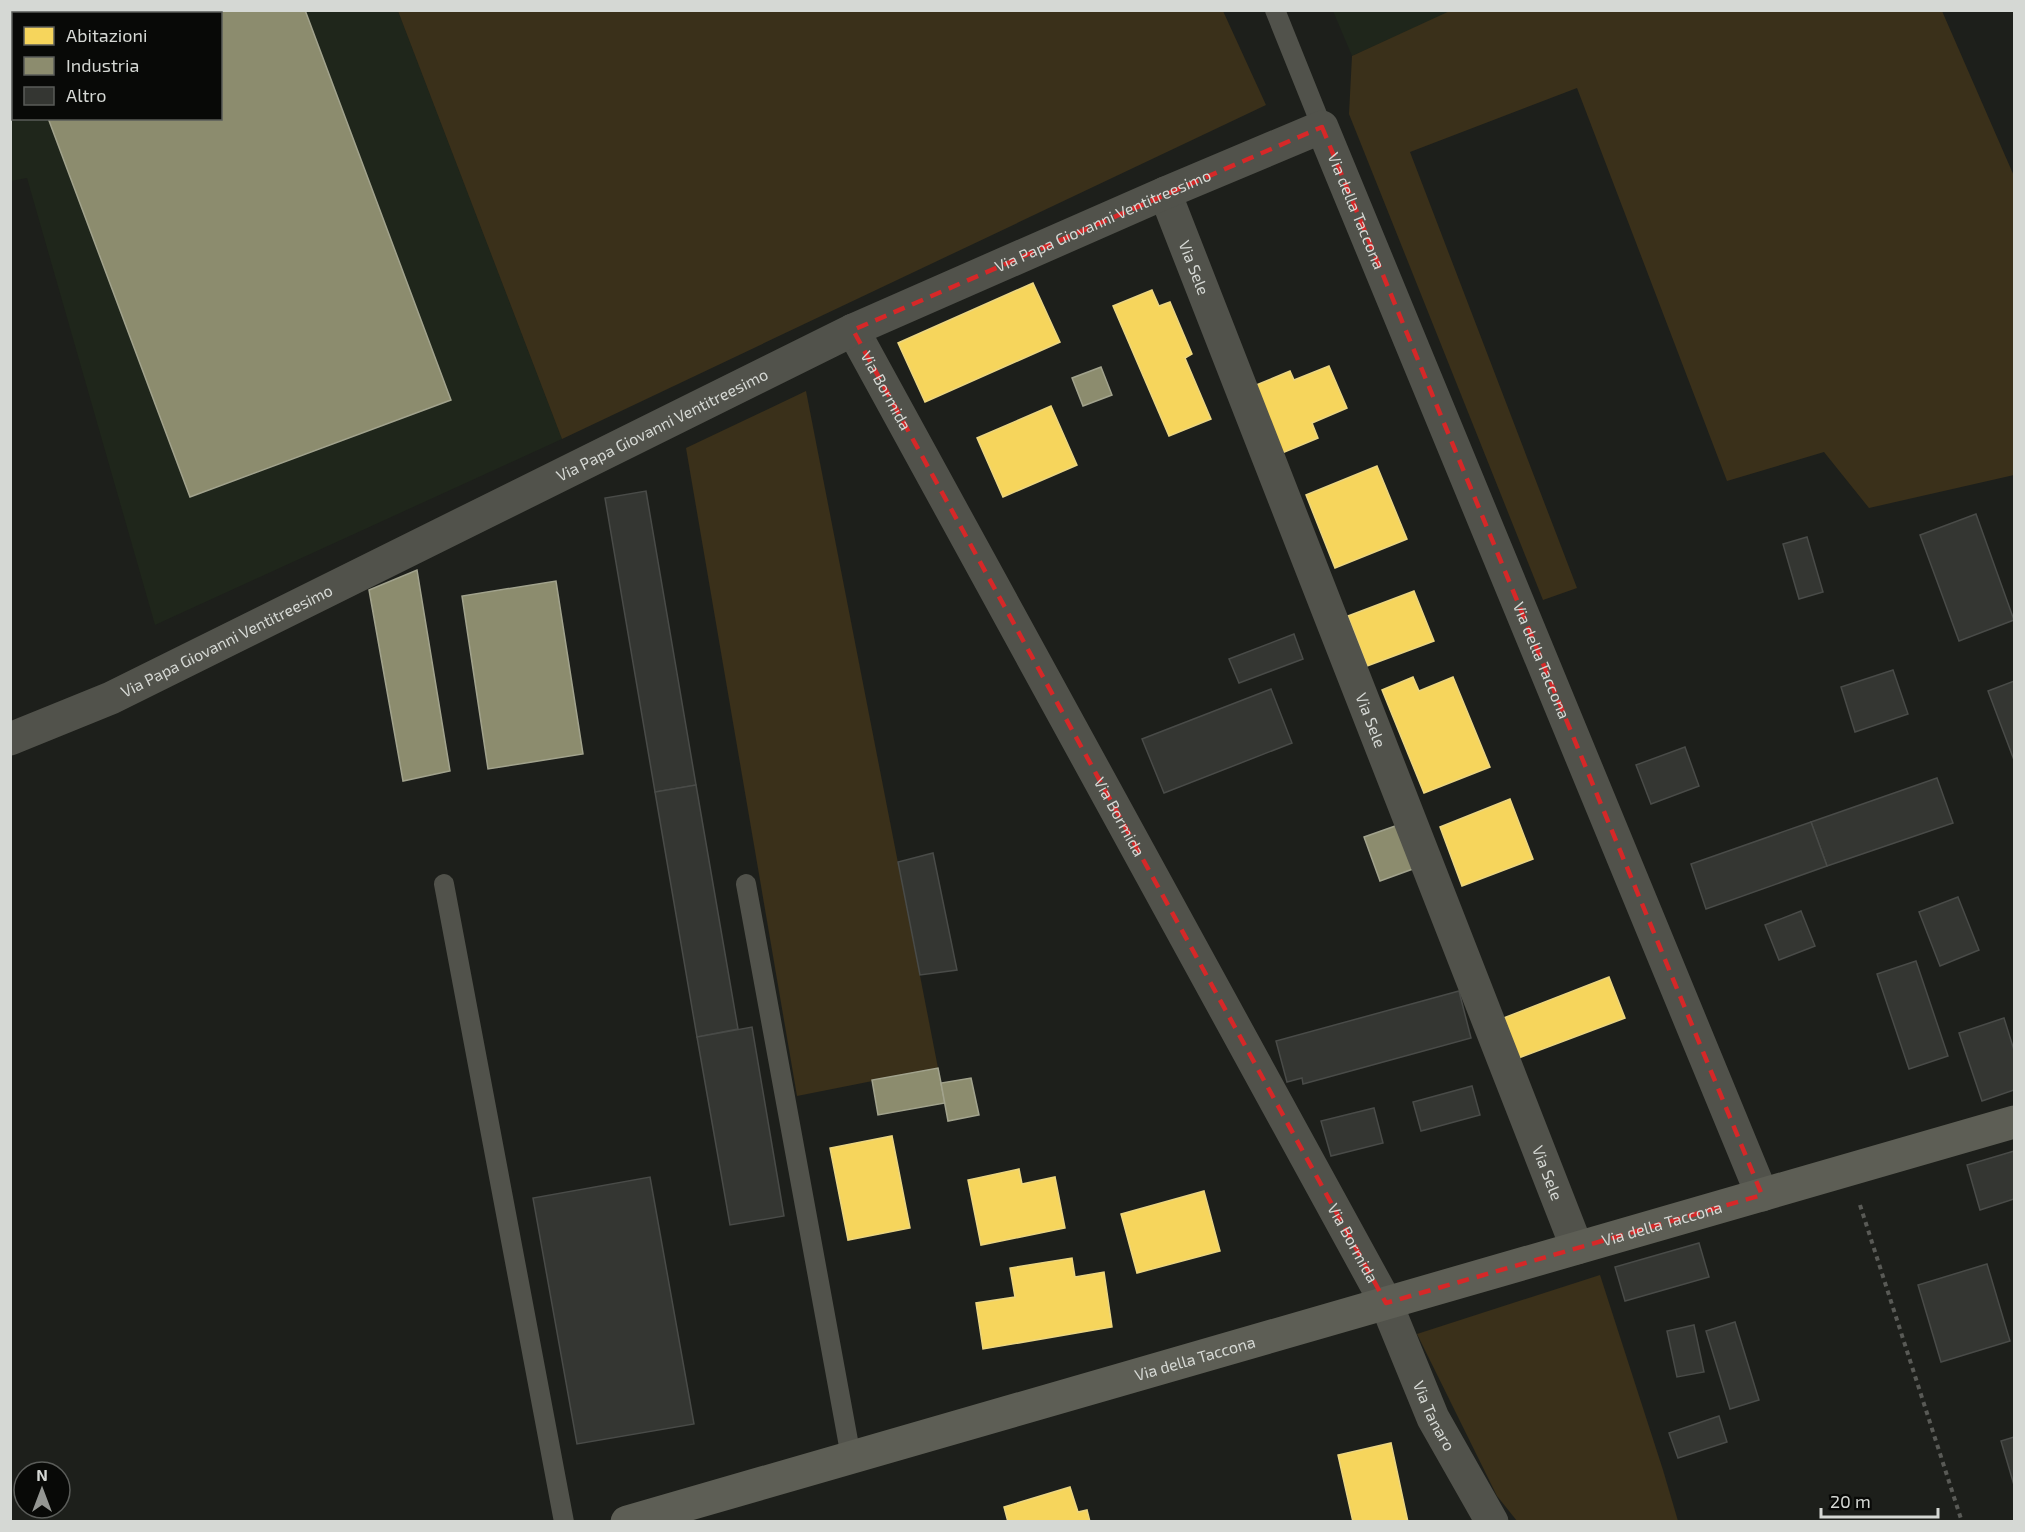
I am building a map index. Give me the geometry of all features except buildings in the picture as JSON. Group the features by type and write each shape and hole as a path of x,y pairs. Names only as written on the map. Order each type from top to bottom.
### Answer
{"main road":[{"name":"Via della Taccona","path":"627,1521 2014,1122"}],"street":[{"name":"Via Papa Giovanni Ventitreesimo","path":"10,739 111,698 853,330 1322,127"},
{"name":"Via della Taccona","path":"1322,127 1762,1195"},
{"name":"Via Sele","path":"1165,193 1577,1248"},
{"name":"Via Bormida","path":"853,330 1386,1303"},
{"name":"Via Tanaro","path":"1386,1303 1433,1418 1492,1521"}],"lane":[{"path":"1275,10 1322,127"},
{"path":"444,884 564,1521"},
{"path":"746,884 851,1457"}],"path":[{"path":"1849,1170 1962,1521"}],"highlighted area":[{"path":"1322,127 1762,1195 1386,1303 853,330"}],"shaded area":[{"path":"1452,10 1942,11 2014,176 2014,475 1869,508 1824,452 1727,481 1577,88 1410,152 1577,588 1543,600 1349,114 1352,56"},
{"path":"11,11 398,11 562,439 155,625 27,178 11,181"},
{"path":"398,11 1223,11 1266,105 562,439"},
{"path":"1333,11 1452,11 1352,56"},
{"path":"806,391 938,1068 797,1096 686,448"},
{"path":"1600,1275 1678,1521 1517,1521 1497,1496 1417,1334"}]}
